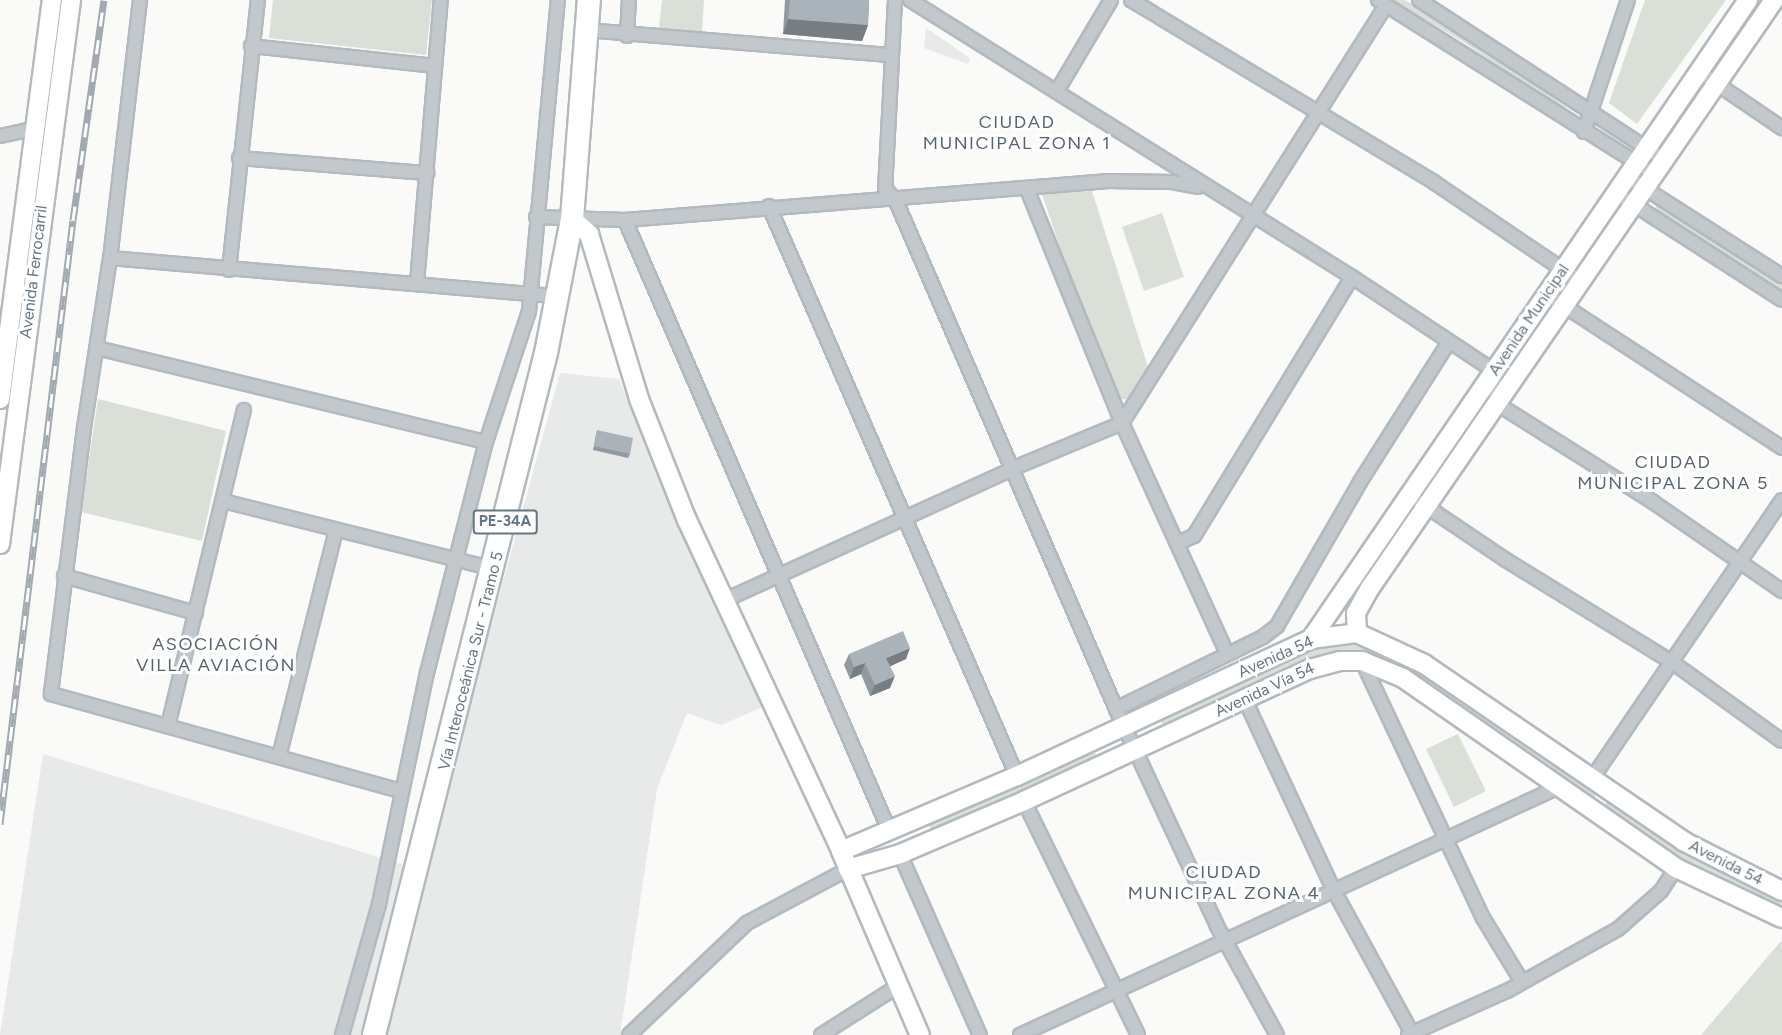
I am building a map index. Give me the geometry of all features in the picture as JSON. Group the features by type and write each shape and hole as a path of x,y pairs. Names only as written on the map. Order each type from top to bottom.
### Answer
{"highway":[{"name":"Vía Interoceánica Sur - Tramo 5","path":"374,1035 494,570 546,353 572,219 589,0"}],"main road":[{"name":"Avenida Ferrocarril","path":"0,399 33,129 52,0"},
{"name":"Avenida Ferrocarril","path":"0,544 71,0"},
{"name":"Avenida Municipal","path":"1311,639 1748,0"},
{"name":"Avenida Municipal","path":"1357,633 1360,605 1425,505 1774,0"},
{"path":"572,219 589,234 639,399 687,520 841,851 920,1035"},
{"name":"Avenida 54","path":"841,851 1017,776 1311,639 1357,633 1424,664 1693,847 1782,891"},
{"name":"Avenida Vía 54","path":"848,869 900,854 1024,801 1325,663 1362,661 1403,678 1676,868 1782,918"}],"street":[{"path":"140,0 110,258 64,576 51,694 400,791"},
{"path":"229,270 250,46 258,0"},
{"path":"417,283 441,0"},
{"path":"342,1035 379,904 400,791 486,442 529,312 536,217 558,0"},
{"path":"627,36 629,0"},
{"path":"895,0 885,188 896,201 1014,468 1116,709 1226,940 1276,1035"},
{"path":"910,0 1057,91 1253,218 1352,277 1494,371 1496,403 1740,561 1782,591"},
{"path":"1057,91 1111,0"},
{"path":"1131,0 1443,189 1580,281"},
{"path":"1419,0 1646,147 1654,174"},
{"path":"1584,132 1628,0"},
{"path":"725,600 1014,468 1122,423 1253,218 1382,2 1584,132 1631,170 1654,174 1782,276"},
{"path":"586,30 627,36 892,55"},
{"path":"250,46 434,66"},
{"path":"1698,71 1782,128"},
{"path":"0,136 33,129"},
{"path":"239,158 427,173"},
{"path":"536,217 625,220 769,206 896,201 1142,180 1207,189"},
{"path":"1027,189 1122,423 1227,653"},
{"path":"1616,193 1782,300"},
{"path":"769,206 1017,776"},
{"path":"625,220 889,830"},
{"path":"110,258 229,270 417,283 556,296"},
{"path":"1178,543 1194,536 1352,277"},
{"path":"1546,294 1782,448"},
{"path":"1116,709 1263,637 1276,626 1360,482 1449,342"},
{"path":"97,348 486,442"},
{"path":"168,726 244,410"},
{"path":"1408,494 1506,561 1672,662 1782,741"},
{"path":"1593,777 1782,500"},
{"path":"223,501 494,570"},
{"path":"279,757 336,530"},
{"path":"64,576 196,614"},
{"path":"1362,661 1483,918 1522,982"},
{"path":"1245,700 1333,889 1410,1034 1522,982 1618,929 1661,891 1676,868"},
{"path":"1020,1035 1117,993 1333,889 1561,786"},
{"path":"1024,801 1138,1035"},
{"path":"900,854 980,1035"},
{"path":"629,1035 747,923 848,869"},
{"path":"821,1035 898,986"}],"shaded area":[{"path":"273,0 432,0 426,55 269,38"},
{"path":"662,0 704,0 702,32 659,28"},
{"path":"1392,0 1405,0 1466,36 1567,108 1563,110 1462,41"},
{"path":"1645,0 1726,0 1637,124 1609,103"},
{"path":"926,28 970,58 968,64 924,48"},
{"path":"1092,191 1148,367 1130,400 1121,399 1068,271 1042,194"},
{"path":"1656,205 1782,282 1782,292 1657,213"},
{"path":"1162,213 1184,277 1144,291 1122,227"},
{"path":"560,373 619,379 688,546 763,707 721,725 687,713 657,789 620,1035 0,1035 43,754 424,871"},
{"path":"98,399 226,431 202,541 81,512"},
{"path":"1343,643 1359,643 1393,654 1599,790 1593,799 1416,678 1387,660 1358,652 1321,656 1164,727 1160,720 1316,648"},
{"path":"1458,734 1486,791 1454,807 1426,749"},
{"path":"1093,749 1098,758 932,831 927,822"},
{"path":"1610,798 1715,868 1782,898 1782,909 1708,877 1672,856 1603,807"},
{"path":"1782,940 1782,1035 1701,1035"}],"building":[{"path":"790,0 869,0 868,25 788,19"},
{"path":"597,430 633,438 630,454 594,446"},
{"path":"903,631 910,648 886,658 895,676 875,685 865,663 854,667 849,654"}],"railway":[{"path":"0,824 73,220 104,0"}],"district":[{"name":"CIUDAD MUNICIPAL ZONA 1","path":"1017,133"},
{"name":"CIUDAD MUNICIPAL ZONA 5","path":"1673,473"},
{"name":"ASOCIACIÓN VILLA AVIACIÓN","path":"216,655"},
{"name":"CIUDAD MUNICIPAL ZONA 4","path":"1224,883"}]}
